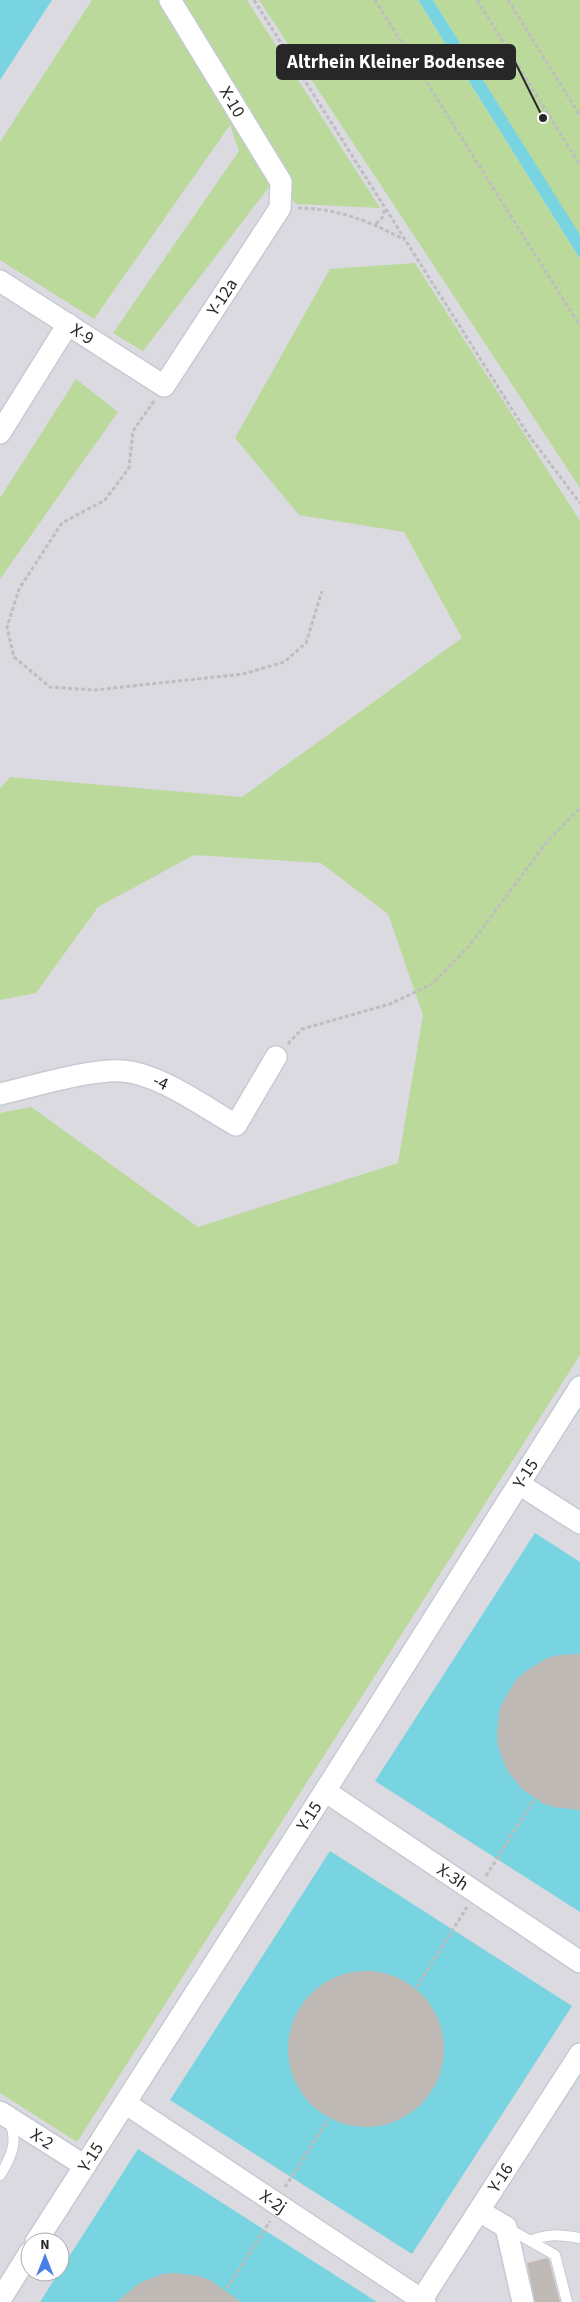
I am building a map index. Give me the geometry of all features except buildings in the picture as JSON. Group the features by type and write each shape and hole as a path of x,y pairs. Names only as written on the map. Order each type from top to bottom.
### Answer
{"street":[{"name":"X-10","path":"170,0 281,182 280,208"},
{"name":"Y-12a","path":"164,386 280,208"},
{"name":"X-9","path":"0,281 164,386"},
{"path":"0,433 68,324"},
{"name":"-4","path":"0,1094 98,1072 124,1071 150,1078 236,1125 276,1057"},
{"name":"Y-15","path":"42,2232 580,1388"},
{"path":"519,1484 580,1523"},
{"name":"X-3h","path":"325,1791 580,1962"},
{"name":"Y-16","path":"422,2301 580,2054"},
{"name":"X-2j","path":"125,2104 422,2301"},
{"name":"X-2","path":"3,2114 85,2166"},
{"path":"479,2211 506,2227 522,2302"},
{"path":"0,2300 20,2268"}],"lane":[{"path":"0,2174 8,2162 14,2143 14,2129 3,2114"},
{"path":"506,2227 555,2255 567,2302"},
{"path":"530,2241 541,2236 558,2234 580,2238"}],"path":[{"path":"254,0 527,433 580,503"},
{"path":"375,0 580,326"},
{"path":"477,0 580,165"},
{"path":"508,0 580,116"},
{"path":"280,208 320,208 348,214 376,224 406,240"},
{"path":"376,224 382,218 386,208"},
{"path":"164,386 133,431 130,468 105,500 62,523 19,589 7,627 14,656 50,687 95,690 243,674 284,662 306,643 322,591"},
{"path":"276,1057 302,1029 390,1004 432,984 469,946 546,843 580,808"},
{"path":"417,1987 533,1801"},
{"path":"226,2288 328,2120"}],"shaded area":[{"path":"0,0 259,0 580,488 580,2302 0,2302"}],"green space":[{"path":"92,0 247,0 380,208 296,204 273,182 143,351 113,333 239,151 230,125 94,319 0,260 0,142"},
{"path":"259,0 418,0 580,259 580,488"},
{"path":"433,0 580,0 580,236"},
{"path":"415,263 580,521 580,1355 77,2142 0,2093 0,1113 31,1107 198,1227 398,1163 423,1015 388,914 321,863 194,855 98,907 36,993 0,1000 0,789 10,777 242,797 462,638 404,532 299,515 235,438 330,269"},
{"path":"76,379 118,412 0,579 0,498"}],"water":[{"path":"0,0 52,0 0,80"},
{"path":"418,0 433,0 580,235 580,259"},
{"path":"535,1533 580,1562 580,1912 375,1781"},
{"path":"330,1851 572,2006 412,2254 170,2100"},
{"path":"138,2149 377,2302 40,2302 53,2282 70,2282 70,2255"}],"place":[{"name":"Altrhein Kleiner Bodensee","path":"543,118"}]}
